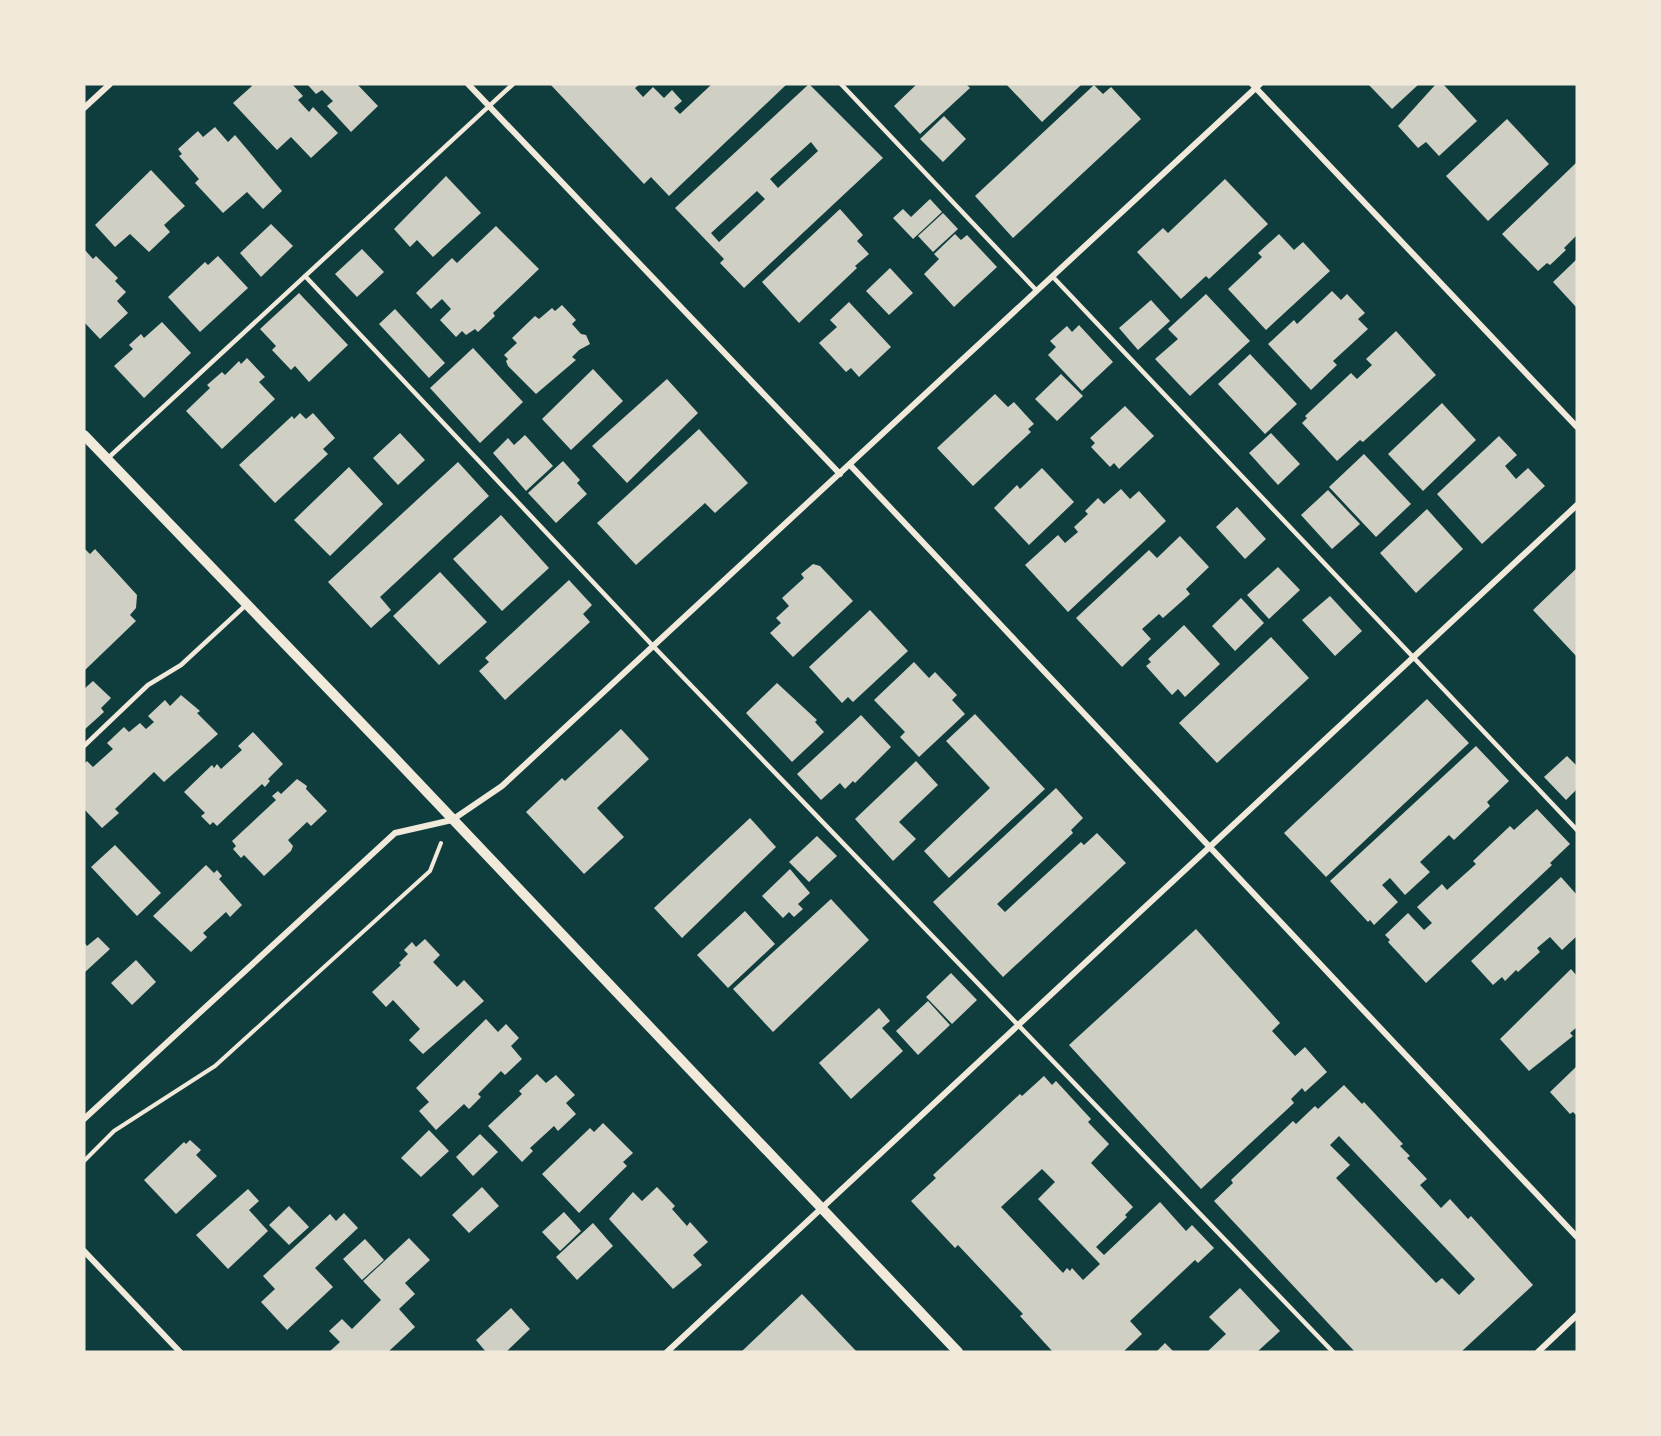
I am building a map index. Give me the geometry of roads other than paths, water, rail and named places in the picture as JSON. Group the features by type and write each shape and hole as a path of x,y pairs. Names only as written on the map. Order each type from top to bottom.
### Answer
{"street":[{"path":"84,108 110,84"},
{"path":"468,84 840,474"},
{"path":"84,1119 395,833 452,820 502,786 1053,277 1256,85 1577,428"},
{"path":"84,435 958,1352"},
{"path":"850,465 1577,1237"},
{"path":"667,1352 1577,505"},
{"path":"84,1251 180,1352"},
{"path":"1538,1352 1577,1315"}],"lane":[{"path":"107,459 513,84"},
{"path":"841,84 1037,291"},
{"path":"305,276 654,646 1333,1352"},
{"path":"1053,277 1577,830"},
{"path":"84,746 148,685 181,665 247,604"}]}
